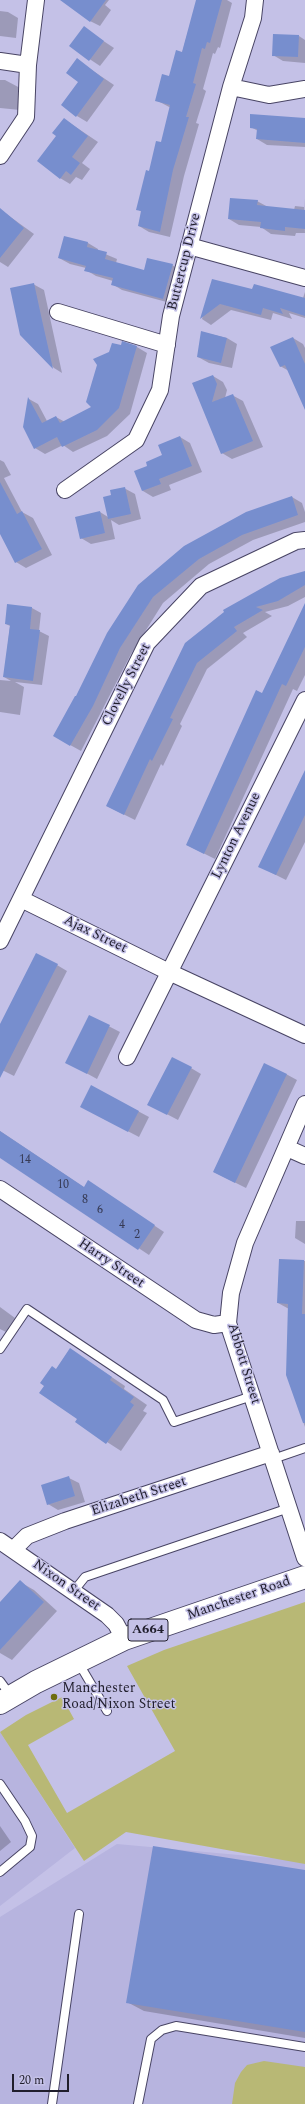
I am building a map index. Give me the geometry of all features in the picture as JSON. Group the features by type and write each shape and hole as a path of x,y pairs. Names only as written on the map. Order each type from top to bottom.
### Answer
{"main road":[{"name":"Manchester Road","path":"4,1693 124,1639 305,1577"}],"street":[{"path":"0,156 26,117 28,66 36,0"},
{"name":"Buttercup Drive","path":"65,490 136,440 160,390 171,316 188,246 231,87 253,18 256,0"},
{"path":"0,61 28,66"},
{"path":"231,87 269,95 305,89"},
{"path":"188,246 305,278"},
{"path":"58,312 166,345"},
{"name":"Clovelly Street","path":"0,941 147,643 201,586 296,541 305,540"},
{"name":"Lynton Avenue","path":"169,972 305,700"},
{"name":"Ajax Street","path":"21,898 169,972 305,1035"},
{"path":"127,1058 169,972"},
{"name":"Abbott Street","path":"305,1104 245,1243 230,1293 228,1323 305,1558"},
{"path":"287,1148 305,1156"},
{"name":"Harry Street","path":"0,1189 196,1320 214,1325 228,1323"},
{"name":"Elizabeth Street","path":"13,1550 26,1536 65,1521 272,1456"},
{"name":"Nixon Street","path":"0,1541 112,1619 124,1639"}],"lane":[{"path":"0,1349 27,1309 163,1400 174,1422 252,1396"},
{"path":"272,1456 305,1448"},
{"path":"73,1592 85,1577 289,1508"},
{"path":"78,1661 107,1711"},
{"path":"0,1784 25,1821 32,1836 30,1847 0,1872"},
{"path":"52,2104 80,1914"},
{"path":"138,2104 151,2039 162,2030 176,2026 305,2047"}],"shaded area":[{"path":"305,1602 305,1864 126,1832 84,1861 0,1732 26,1715 62,1697 74,1719 28,1745 67,1813 175,1751 127,1666 164,1650"},
{"path":"0,1732 75,1848 0,1906"},
{"path":"117,1844 305,1861 305,2104 0,2104 0,1917"},
{"path":"264,2061 305,2067 305,2104 232,2104 235,2083 241,2072 247,2065"}],"building":[{"path":"60,0 106,0 90,22"},
{"path":"196,0 222,0 210,43 207,42 205,49 202,48 193,83 196,84 186,117 189,117 173,170 160,232 138,226 141,211 136,210 146,170 149,171 156,141 161,142 170,105 155,101 162,74 169,76 176,50 182,52"},
{"path":"84,26 104,41 89,61 69,46"},
{"path":"273,34 299,35 298,57 272,56"},
{"path":"77,58 104,79 76,117 61,105 78,82 66,73"},
{"path":"250,114 305,118 305,143 256,139 257,129 250,128"},
{"path":"64,118 88,136 72,157 80,163 71,175 66,171 60,179 37,161 56,136 52,133"},
{"path":"230,198 258,200 257,205 305,210 305,229 285,227 285,231 260,228 261,222 228,219"},
{"path":"0,208 24,228 0,258"},
{"path":"64,236 88,242 87,247 107,252 105,259 144,270 147,258 173,264 163,299 111,285 113,278 84,271 86,266 58,258"},
{"path":"212,279 252,289 254,284 305,298 305,316 280,308 283,314 263,308 261,315 220,304 200,319"},
{"path":"34,283 53,369 20,335 10,288"},
{"path":"201,331 227,338 221,363 197,357"},
{"path":"293,337 305,364 305,410 285,365 280,367 270,347"},
{"path":"122,341 137,346 119,408 97,430 62,447 57,437 34,449 23,427 28,397 42,423 56,416 60,423 91,407 86,402 97,365 93,359 109,352 112,343 121,345"},
{"path":"213,375 217,384 212,402 233,394 253,441 221,454 192,383"},
{"path":"180,436 192,466 159,479 161,484 142,491 134,471 147,466 146,462 162,455 158,445"},
{"path":"0,482 17,514 22,511 42,549 15,563 0,534"},
{"path":"125,487 131,514 108,519 103,497 111,495 110,490"},
{"path":"292,496 298,515 242,535 199,559 153,597 120,648 93,706 70,746 53,736 76,696 107,633 138,585 184,546 246,512"},
{"path":"100,511 105,533 80,539 75,517"},
{"path":"305,571 305,585 278,601 256,607 263,610 234,627 237,631 197,663 170,718 173,719 152,761 150,759 124,815 106,806 185,643 224,612 223,610 280,578"},
{"path":"305,603 305,647 286,686 282,684 204,854 186,845 256,690 262,693"},
{"path":"7,604 32,607 30,629 40,630 33,681 3,677 10,625 5,624"},
{"path":"305,770 305,815 276,875 258,867"},
{"path":"36,953 58,964 0,1078 0,1024"},
{"path":"89,1015 110,1025 87,1074 65,1063"},
{"path":"172,1057 192,1067 167,1115 147,1105"},
{"path":"264,1063 287,1074 235,1183 213,1172"},
{"path":"91,1085 139,1111 128,1132 80,1107"},
{"path":"0,1131 84,1187 88,1180 155,1225 138,1250 0,1158"},
{"path":"279,1259 304,1260 302,1314 305,1314 305,1423 303,1423 286,1375 288,1304 277,1303"},
{"path":"70,1348 112,1377 110,1380 134,1397 130,1402 134,1405 106,1444 75,1422 77,1419 39,1393 44,1386 40,1383 52,1366 56,1369"},
{"path":"69,1476 75,1496 47,1505 41,1485"},
{"path":"20,1580 44,1602 0,1650 0,1602"},
{"path":"153,1846 305,1870 305,2032 126,2003"}],"place":[{"name":"Manchester Road/Nixon Street","path":"54,1697"}]}
